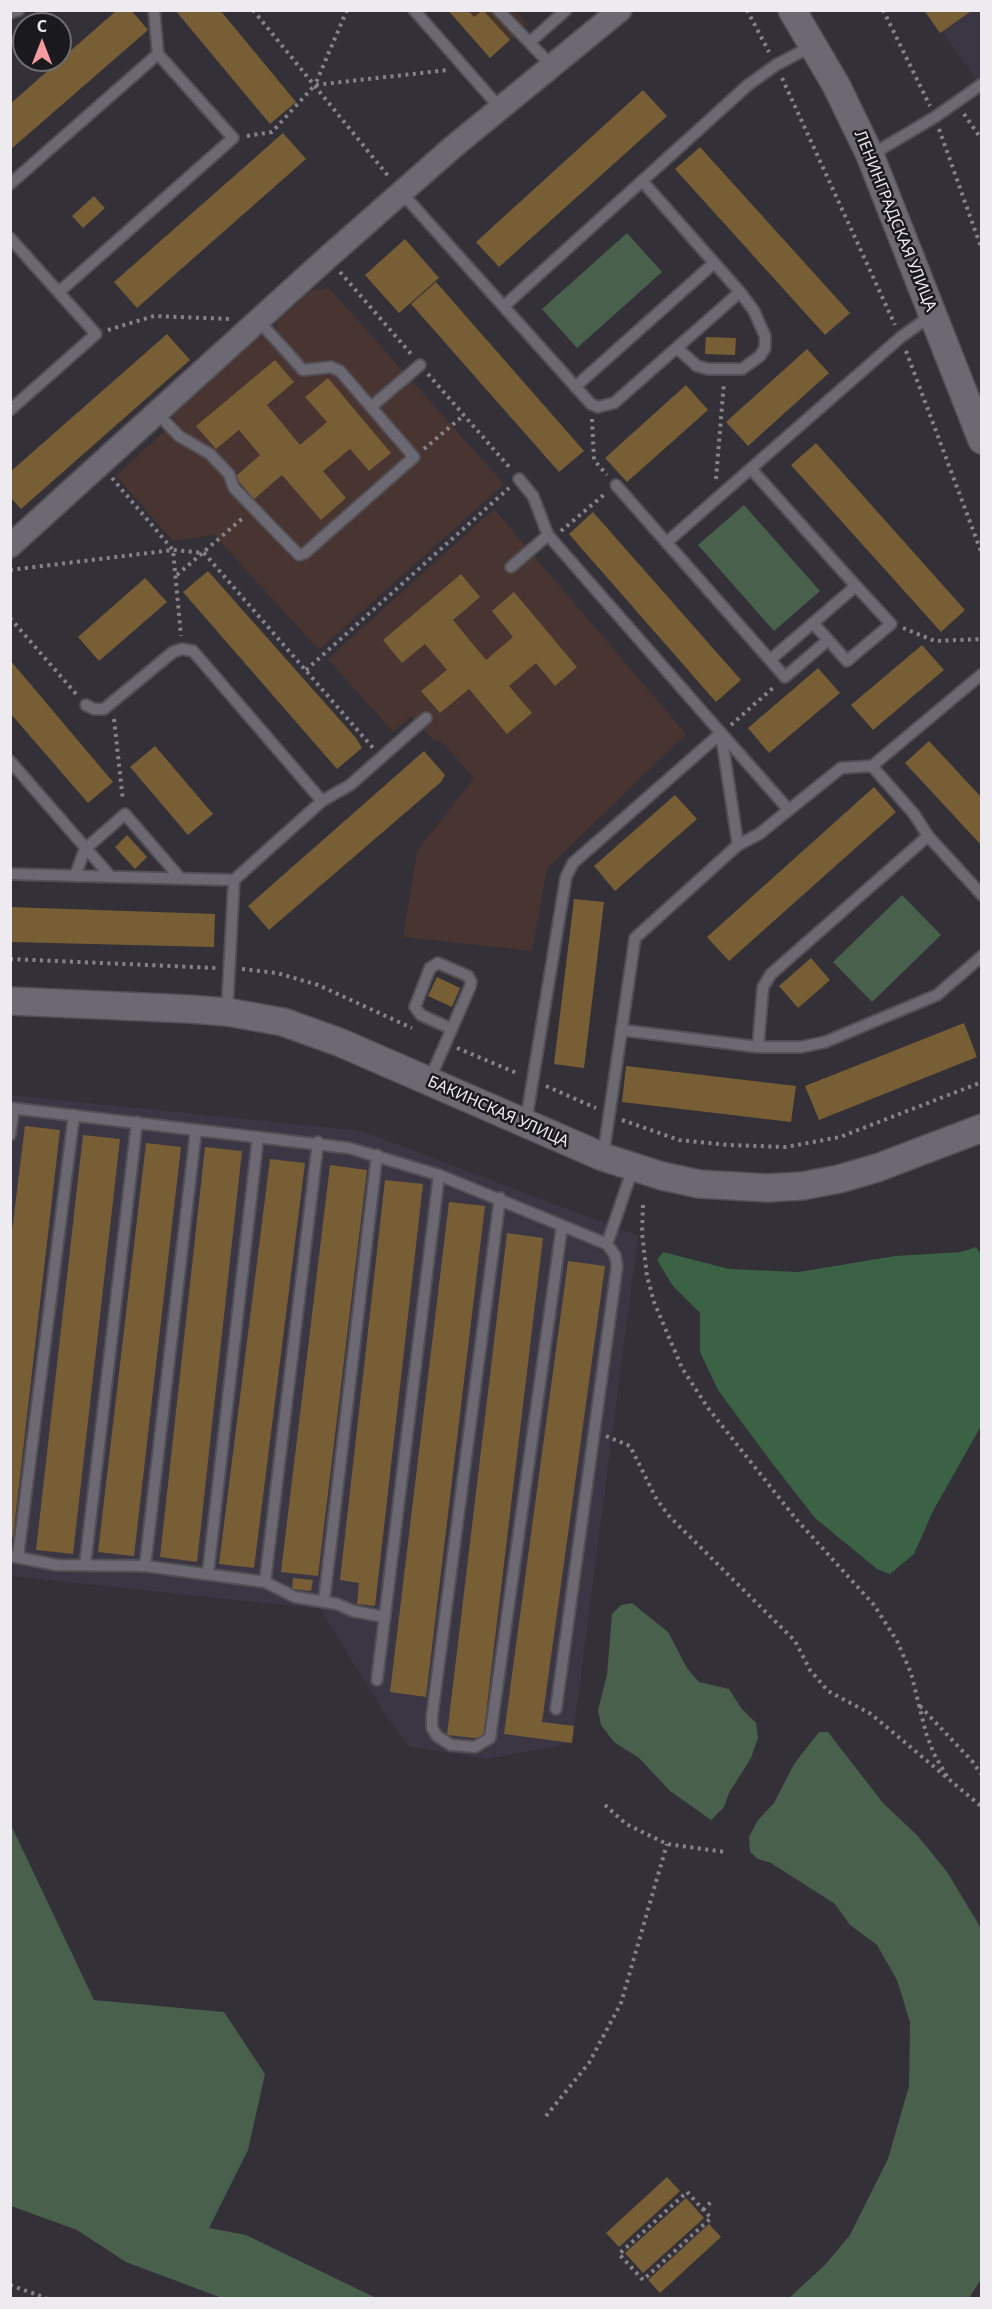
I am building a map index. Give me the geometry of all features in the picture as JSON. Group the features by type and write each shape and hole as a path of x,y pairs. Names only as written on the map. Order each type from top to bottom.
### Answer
{"street":[{"path":"10,546 401,192 620,10"},
{"name":"ЛЕНИНГРАДСКАЯ УЛИЦА","path":"792,10 813,45 870,155 981,440"},
{"name":"БАКИНСКАЯ УЛИЦА","path":"10,1001 227,1012 274,1020 314,1032 603,1157 633,1168 699,1185 735,1188 802,1186 839,1179 877,1168 981,1128"}],"lane":[{"path":"10,13 20,10"},
{"path":"59,292 233,138 158,54 154,10"},
{"path":"414,10 500,108"},
{"path":"498,10 553,66"},
{"path":"530,42 566,10"},
{"path":"504,306 748,85 776,65 813,45"},
{"path":"10,184 158,54"},
{"path":"870,155 956,103 981,84"},
{"path":"643,182 740,292 763,326 765,348 753,363 742,369 708,369 697,366 677,348"},
{"path":"401,192 591,404 606,407 614,403 740,292"},
{"path":"10,238 96,334 10,410"},
{"path":"575,387 714,263"},
{"path":"667,542 752,470 901,337 922,322 935,318"},
{"path":"157,413 179,436 210,453 229,474 234,488 252,510 264,518 299,555 305,553 414,457 336,368 303,370 258,320"},
{"path":"371,407 420,365"},
{"path":"752,470 891,624 847,662 813,623"},
{"path":"519,479 533,496 550,537 788,809"},
{"path":"616,485 785,677 828,640"},
{"path":"511,567 550,537"},
{"path":"770,660 856,586"},
{"path":"86,705 94,709 104,709 173,652 182,649 193,651 322,801"},
{"path":"603,1157 635,938 738,845 759,834 842,768 872,766 981,674"},
{"path":"10,874 234,880 322,801 350,785 426,718"},
{"path":"721,733 738,845"},
{"path":"525,1124 566,877 573,863 721,733"},
{"path":"10,761 111,877"},
{"path":"872,766 914,814 928,836 981,895"},
{"path":"75,876 86,849 125,813 181,879"},
{"path":"758,1047 763,987 771,974 928,836"},
{"path":"227,1012 234,880"},
{"path":"621,1030 758,1047 801,1047 825,1042 937,995 981,956"},
{"path":"429,1081 452,1029 471,982 468,976 438,963 430,968 415,1007 421,1015 452,1029"},
{"path":"10,1135 12,1108 318,1142 377,1155 439,1175 500,1198 607,1244 615,1255 617,1266 556,1709"},
{"path":"74,1115 14,1556 57,1565 145,1566 265,1582 295,1597 324,1601 353,1611 386,1617"},
{"path":"85,1565 137,1122"},
{"path":"145,1566 196,1130"},
{"path":"208,1573 258,1137"},
{"path":"265,1582 318,1142"},
{"path":"324,1601 377,1155"},
{"path":"607,1244 633,1168"},
{"path":"377,1680 439,1175"},
{"path":"500,1198 432,1716 432,1728 437,1736 451,1745 475,1747 490,1738 562,1226"}],"path":[{"path":"253,10 401,192"},
{"path":"233,138 272,132 315,86 347,10"},
{"path":"747,10 776,65 901,337 981,554"},
{"path":"315,86 465,68"},
{"path":"956,103 981,141"},
{"path":"96,334 154,316 258,320"},
{"path":"724,493 716,483 725,369"},
{"path":"550,537 616,485 594,460 591,404"},
{"path":"414,457 464,415"},
{"path":"101,465 174,550 182,649"},
{"path":"306,670 519,479"},
{"path":"177,576 252,510"},
{"path":"10,570 174,550 204,553 382,758"},
{"path":"10,618 86,705"},
{"path":"891,624 935,641 981,639"},
{"path":"721,733 785,677"},
{"path":"112,704 125,813"},
{"path":"10,959 229,968 298,978 413,1029"},
{"path":"445,1043 610,1115 679,1140 729,1145 786,1147 840,1137 981,1082"},
{"path":"643,1204 642,1233 647,1276 654,1302 682,1368 708,1408 796,1519 874,1605 911,1672 934,1754 948,1778"},
{"path":"593,1435 613,1437 630,1446 657,1500 670,1517 795,1641 810,1670 828,1691 871,1714 981,1807"},
{"path":"919,1705 972,1761 981,1775"},
{"path":"604,1805 626,1824 667,1844 726,1852"},
{"path":"546,2116 589,2063 621,2003 667,1844"},
{"path":"687,2192 703,2210 711,2218 643,2280 619,2254 687,2192"},
{"path":"703,2210 712,2201"},
{"path":"10,2285 46,2298"}],"shaded area":[{"path":"448,11 516,11 528,24 490,58"},
{"path":"924,11 981,11 981,87 943,32 940,33"},
{"path":"329,288 504,484 319,650 214,535 173,541 116,476 175,421 171,415 259,336 266,337 277,327 277,321 312,290"},
{"path":"494,509 686,734 547,869 532,951 403,937 417,851 474,778 443,743 433,740 411,716 393,732 328,659"},
{"path":"10,1095 362,1131 638,1236 572,1743 487,1759 409,1747 386,1716 320,1609 11,1576"}],"green space":[{"path":"627,233 662,272 577,348 542,309"},
{"path":"744,505 820,591 774,631 698,545"},
{"path":"902,895 941,935 872,1002 833,962"},
{"path":"976,1247 982,1256 981,1426 933,1511 914,1554 890,1574 877,1569 815,1518 769,1459 718,1390 700,1352 700,1313 673,1286 657,1260 663,1252 729,1269 799,1272 895,1256 961,1252"},
{"path":"632,1603 668,1632 687,1668 699,1682 729,1689 741,1708 756,1723 758,1738 751,1758 729,1793 724,1807 711,1820 670,1791 639,1758 614,1742 601,1725 598,1710 607,1675 612,1614 621,1605"},
{"path":"819,1732 828,1732 883,1803 918,1836 947,1872 981,1928 982,2278 969,2298 789,2298 825,2265 850,2235 888,2159 909,2086 910,2022 897,1980 877,1945 850,1925 835,1904 750,1852 749,1837 758,1820 774,1803 794,1764"},
{"path":"11,1825 94,2000 224,2012 265,2074 248,2150 209,2228 246,2235 376,2298 222,2298 126,2262 77,2230 11,2206"}],"building":[{"path":"117,10 131,10 148,30 10,150 10,104 46,72 72,72 72,50"},
{"path":"175,10 220,10 296,102 270,124"},
{"path":"448,10 468,10 474,17 483,10 510,40 490,58"},
{"path":"924,10 973,10 940,33"},
{"path":"643,90 667,116 499,267 476,242"},
{"path":"283,133 306,159 137,308 114,282"},
{"path":"700,147 850,313 825,335 675,169"},
{"path":"94,196 105,208 83,228 72,216"},
{"path":"405,239 439,278 399,313 365,275"},
{"path":"436,282 584,451 559,472 411,304"},
{"path":"167,334 190,360 21,509 10,497 10,472"},
{"path":"706,337 736,338 735,355 705,354"},
{"path":"807,349 829,373 748,446 726,422"},
{"path":"275,360 294,382 267,405 300,445 327,422 305,397 328,378 391,453 369,471 350,449 323,471 346,498 321,520 282,475 254,499 235,477 260,455 239,430 216,449 196,426"},
{"path":"686,385 708,410 627,482 605,458"},
{"path":"816,443 965,610 941,632 791,465"},
{"path":"593,512 741,680 716,702 569,534"},
{"path":"208,571 356,738 362,748 337,769 183,592"},
{"path":"461,574 480,597 453,620 486,660 513,637 492,611 514,592 577,667 555,686 536,663 509,686 532,713 507,734 469,689 440,713 421,691 447,670 425,644 402,663 383,640"},
{"path":"145,578 167,602 99,661 78,637"},
{"path":"922,645 944,670 873,730 851,705"},
{"path":"10,660 113,782 88,803 10,713"},
{"path":"818,668 840,693 769,753 748,728"},
{"path":"929,741 982,798 982,846 905,763"},
{"path":"155,746 213,814 188,835 130,767"},
{"path":"424,751 445,775 441,782 269,930 248,906"},
{"path":"874,787 896,812 729,961 707,937"},
{"path":"675,795 697,819 615,891 594,866"},
{"path":"127,835 147,857 135,869 115,847"},
{"path":"574,899 604,902 584,1068 554,1064"},
{"path":"10,907 215,914 214,947 10,942"},
{"path":"811,958 830,980 798,1008 779,986"},
{"path":"437,977 460,988 452,1007 428,996"},
{"path":"964,1023 977,1057 819,1120 805,1086"},
{"path":"626,1066 796,1086 791,1122 622,1102"},
{"path":"25,1126 60,1130 13,1537 10,1537 10,1247"},
{"path":"83,1135 120,1139 73,1554 36,1550"},
{"path":"146,1143 181,1147 134,1556 98,1552"},
{"path":"205,1147 242,1151 197,1562 160,1557"},
{"path":"270,1159 305,1163 254,1568 219,1564"},
{"path":"330,1165 367,1170 318,1576 281,1572"},
{"path":"385,1180 423,1184 375,1606 357,1604 359,1583 340,1580"},
{"path":"449,1202 485,1206 426,1697 390,1692"},
{"path":"507,1233 543,1238 483,1739 447,1735"},
{"path":"568,1261 605,1266 542,1722 574,1726 572,1743 504,1734"},
{"path":"293,1578 313,1580 311,1591 292,1589"},
{"path":"667,2177 680,2191 619,2247 606,2233"},
{"path":"686,2198 704,2218 643,2273 625,2253"},
{"path":"709,2224 721,2237 660,2293 648,2280"}]}
